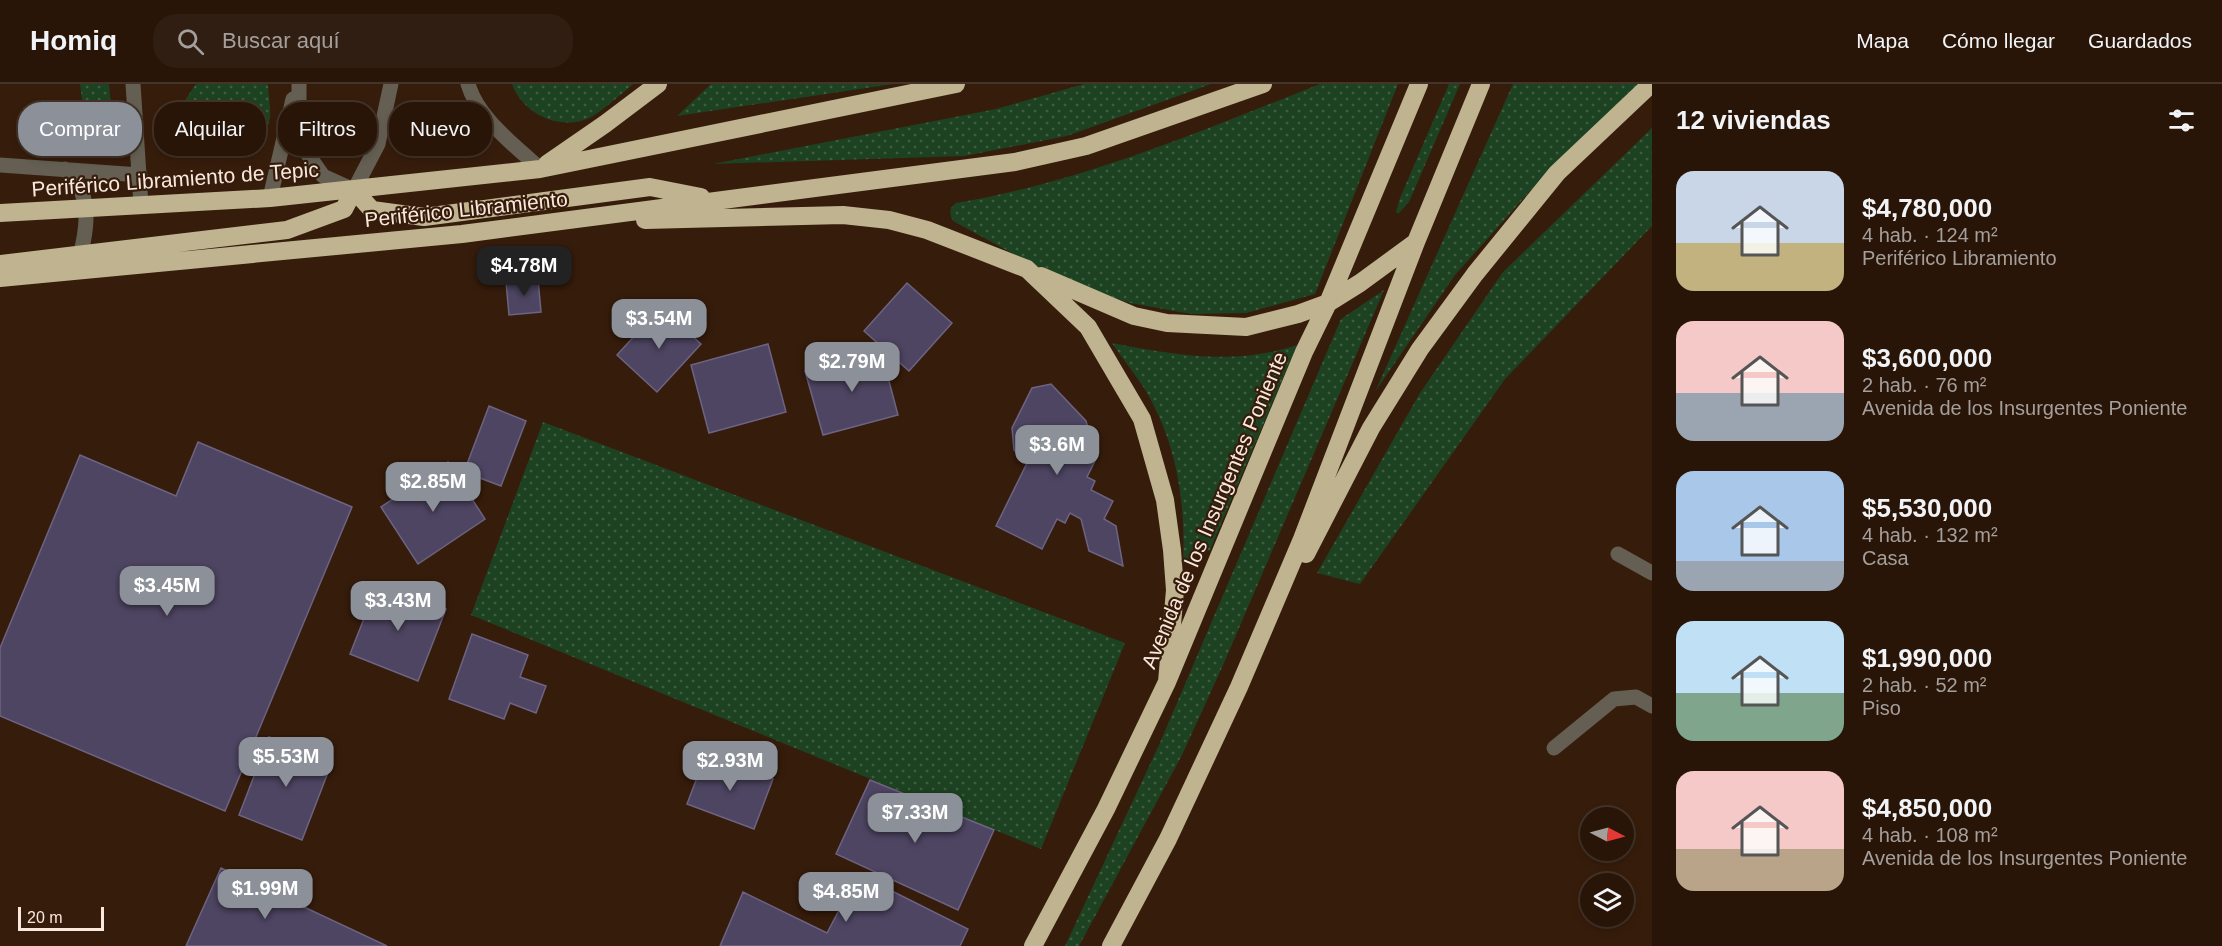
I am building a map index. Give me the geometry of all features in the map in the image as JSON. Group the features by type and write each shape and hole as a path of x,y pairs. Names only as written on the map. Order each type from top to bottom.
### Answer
{"highway":[{"path":"540,169 658,84"},
{"name":"Periférico Libramiento de Tepic","path":"0,213 270,198 540,169 956,84"},
{"name":"Periférico Libramiento","path":"0,278 475,232 1015,162 1086,146 1263,84"},
{"name":"Avenida de los Insurgentes Poniente","path":"1033,946 1107,809 1167,682 1304,352 1328,303 1419,84"},
{"path":"1239,687 1302,539 1416,242 1481,84"},
{"path":"1111,946 1168,839 1239,687 1371,428 1420,349 1475,274 1557,173 1650,84"},
{"path":"0,264 287,230 344,209 354,190 372,210 424,217 650,187 716,200"},
{"path":"475,232 615,221 843,215 889,220 927,230 1027,269 1134,316 1167,323 1246,327 1298,314 1328,303 1416,242"},
{"path":"1027,269 1088,327 1142,419 1165,500 1172,550 1175,590 1167,682"}],"street":[{"path":"133,84 141,205"},
{"path":"298,84 299,124 305,150 324,177 354,190 378,144 392,84"},
{"path":"270,198 298,84"},
{"path":"468,84 485,115 540,169"},
{"path":"0,165 140,175"},
{"path":"64,169 78,184 86,208 86,231 80,256"},
{"path":"1618,554 1652,573"},
{"path":"1554,748 1614,699 1636,697 1652,706"}],"green space":[{"path":"80,84 109,84 111,102 82,102"},
{"path":"196,84 268,84 270,117 266,132 266,102 184,102"},
{"path":"512,84 633,84 593,116 569,123 557,122 535,112 517,95"},
{"path":"711,84 893,84 677,116"},
{"path":"1084,84 1211,84 1067,136 964,156 713,164 996,109"},
{"path":"1320,84 1398,84 1315,294 1246,313 1191,314 1130,303 1067,283 953,221 950,213 956,203 1003,194 1096,169 1186,137"},
{"path":"1449,84 1460,84 1409,202 1398,214 1396,212 1400,198"},
{"path":"1513,84 1639,84 1530,191 1455,275 1375,392"},
{"path":"1652,128 1652,226 1505,379 1360,584 1317,573 1420,393 1503,272"},
{"path":"1384,290 1224,663 1182,755 1079,946 1065,946 1159,745 1341,319"},
{"path":"1112,343 1182,354 1227,357 1274,351 1297,345 1210,550 1183,561 1183,516 1177,472 1171,450 1155,408 1144,388"},
{"path":"543,422 1125,643 1041,849 471,615"}],"building":[{"path":"538,279 541,312 509,315 506,282"},
{"path":"907,283 952,323 909,371 864,331"},
{"path":"661,307 701,344 657,392 617,355"},
{"path":"768,344 786,412 709,433 691,365"},
{"path":"881,351 898,415 823,435 805,371"},
{"path":"1051,384 1086,421 1096,459 1087,477 1095,481 1091,490 1113,501 1104,519 1116,526 1123,566 1089,551 1081,519 1070,513 1065,523 1057,519 1042,549 996,526 1027,463 1014,450 1012,428 1032,388"},
{"path":"489,406 526,421 501,486 464,472"},
{"path":"198,442 352,507 225,811 0,716 0,648 80,455 176,496"},
{"path":"448,462 485,519 418,564 381,507"},
{"path":"378,583 446,609 418,681 350,654"},
{"path":"472,634 528,655 520,677 546,686 536,713 510,703 504,719 449,699"},
{"path":"269,737 332,762 302,840 239,815"},
{"path":"706,754 773,779 754,829 687,804"},
{"path":"870,780 994,830 958,910 836,854"},
{"path":"221,868 387,946 186,946"},
{"path":"858,874 968,929 960,946 720,946 743,892 827,933"}]}
